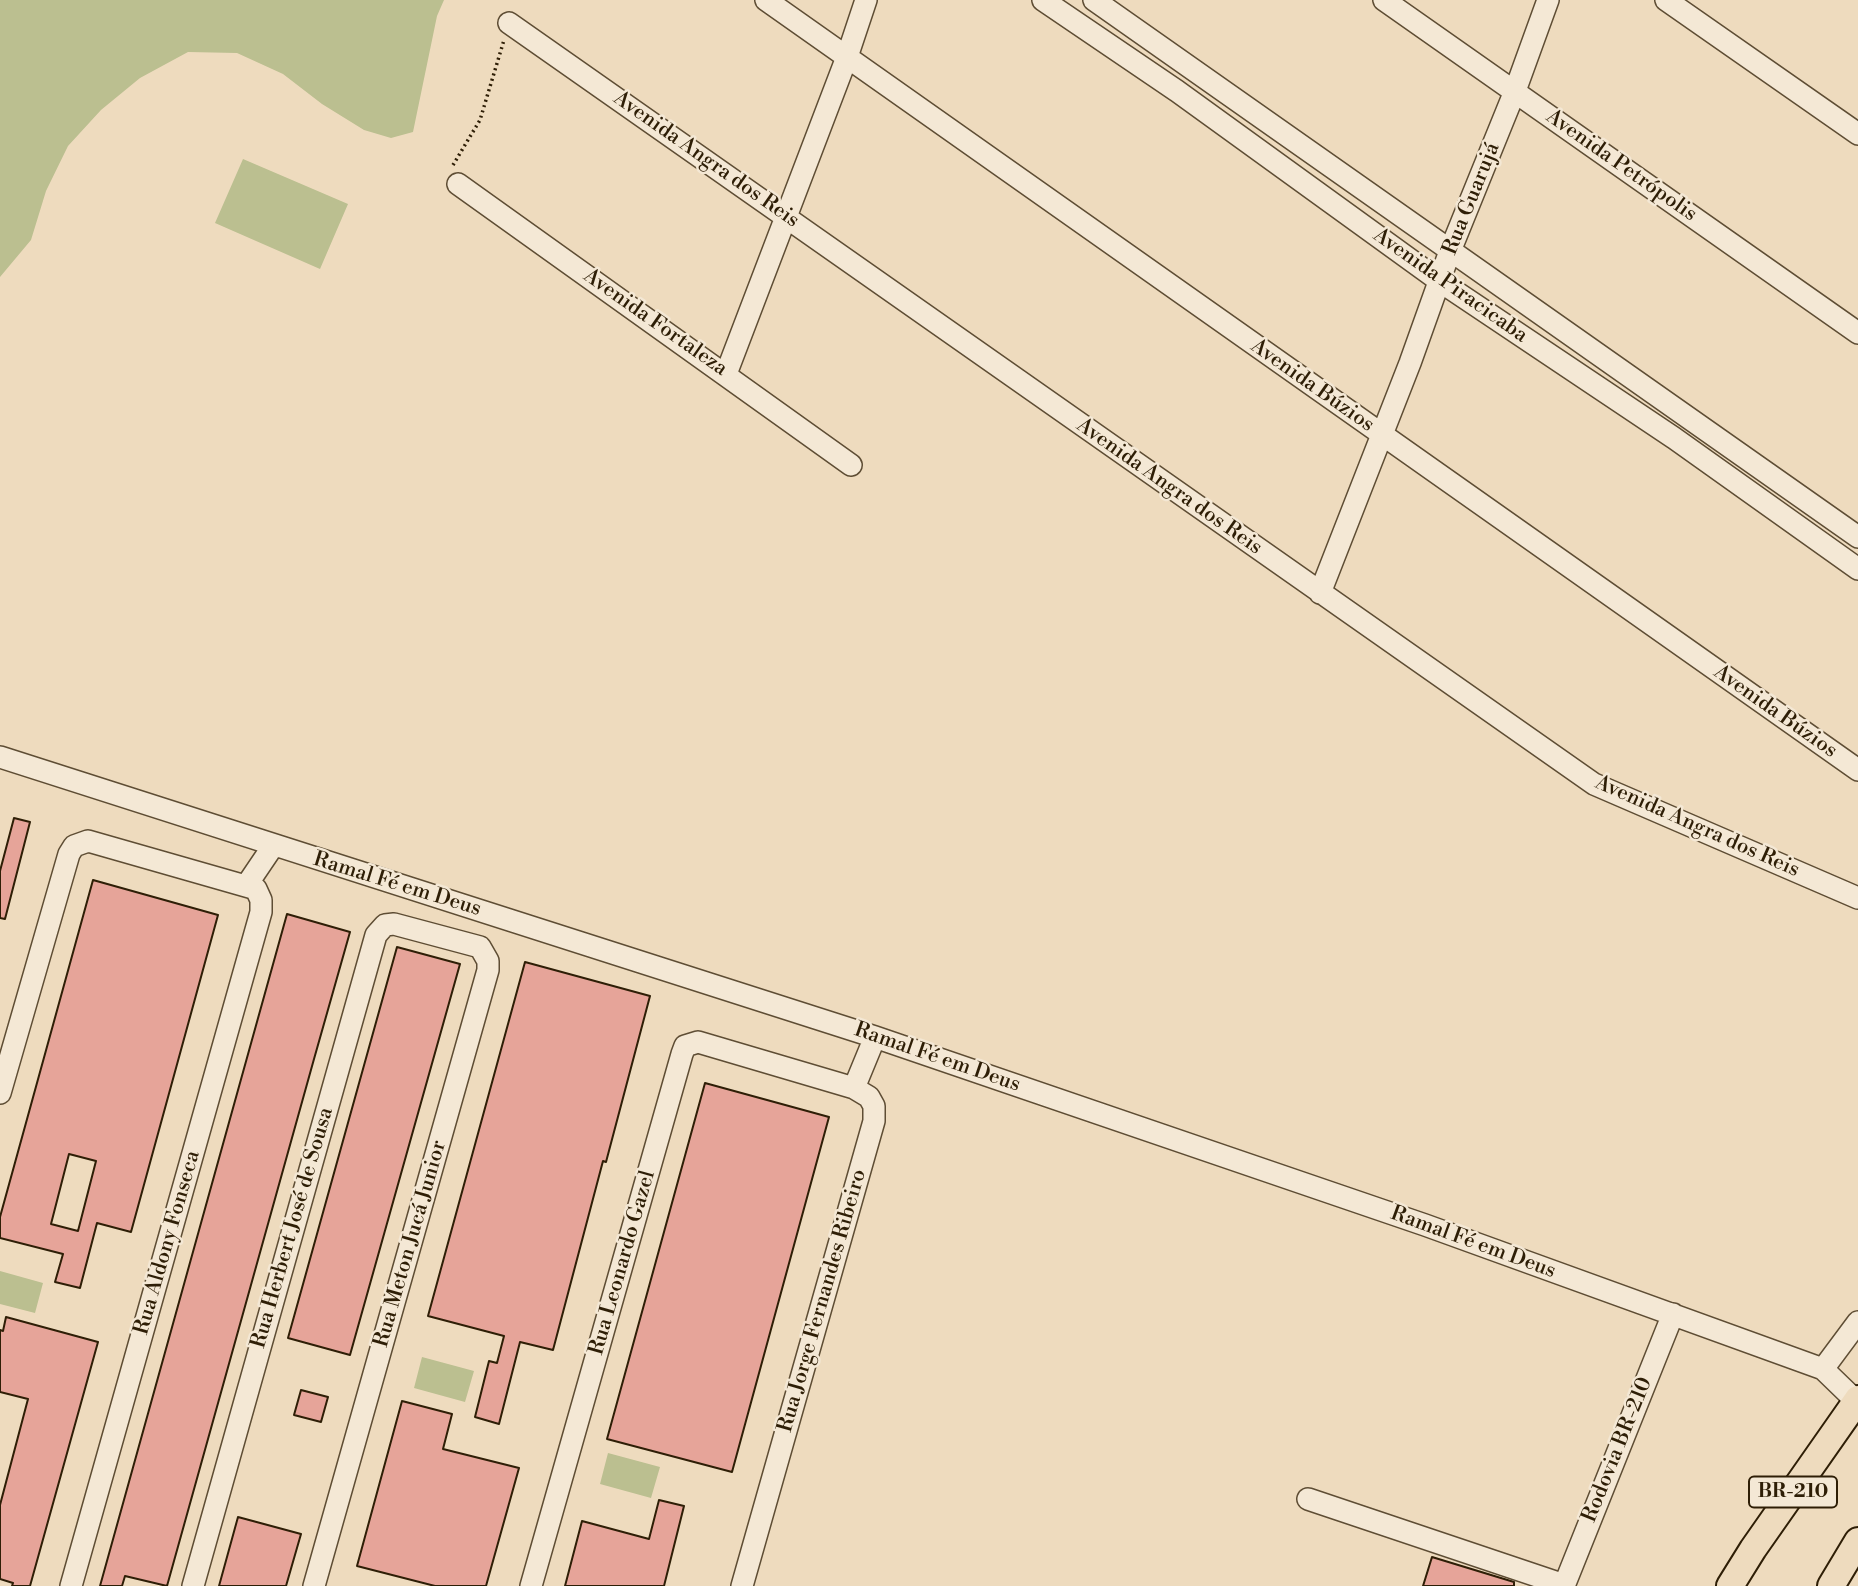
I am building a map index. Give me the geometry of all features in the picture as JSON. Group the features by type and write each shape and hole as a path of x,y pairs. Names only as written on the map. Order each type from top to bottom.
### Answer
{"main road":[{"name":"BR-210","path":"1730,1586 1857,1400"},
{"path":"1831,1586 1858,1541"}],"street":[{"name":"Avenida Búzios","path":"766,0 1858,770"},
{"path":"726,374 847,57 866,0"},
{"name":"Avenida Piracicaba","path":"1043,0 1177,91 1441,282 1674,438 1858,569"},
{"name":"Avenida Piracicaba","path":"1094,0 1858,537"},
{"name":"Avenida Petrópolis","path":"1384,0 1858,333"},
{"name":"Rua Guarujá","path":"1320,593 1548,0"},
{"path":"1666,0 1858,134"},
{"name":"Avenida Angra dos Reis","path":"509,23 1594,784 1858,898"},
{"name":"Avenida Fortaleza","path":"458,184 850,465"},
{"name":"Ramal Fé em Deus","path":"0,757 874,1037 1424,1225 1823,1370 1857,1400"},
{"path":"0,1093 69,854 74,846 88,841 253,893 273,846"},
{"name":"Rua Aldony Fonseca","path":"71,1586 261,912 253,893"},
{"path":"480,947 490,914"},
{"name":"Rua Herbert José de Sousa","path":"192,1586 376,936 385,925 394,924 480,947"},
{"name":"Rua Meton Jucá Junior","path":"314,1586 488,970 488,961 480,947"},
{"path":"854,1088 874,1037"},
{"name":"Rua Leonardo Gazel","path":"531,1586 685,1046 698,1042 854,1088"},
{"name":"Rua Jorge Fernandes Ribeiro","path":"742,1586 874,1121 874,1106 869,1097 854,1088"},
{"name":"Rodovia BR-210","path":"1564,1586 1673,1314"},
{"path":"1823,1370 1858,1322"},
{"path":"1308,1499 1564,1586"}],"path":[{"path":"458,184 451,177 451,169 480,120 509,23"}],"green space":[{"path":"0,0 444,0 437,16 413,132 391,138 364,130 322,104 283,74 237,53 188,52 140,78 101,110 68,146 46,191 31,240 0,277"},
{"path":"243,159 348,204 320,269 215,223"},
{"path":"0,1271 43,1283 35,1313 0,1304"},
{"path":"422,1357 474,1371 465,1402 414,1388"},
{"path":"608,1453 660,1467 651,1498 600,1484"}],"building":[{"path":"14,818 30,822 5,919 0,918 0,871"},
{"path":"93,880 218,915 131,1232 97,1223 80,1288 55,1282 63,1254 0,1238 0,1217","holes":["69,1154 96,1161 78,1231 51,1224"]},
{"path":"287,914 350,932 167,1586 125,1576 122,1586 100,1586"},
{"path":"397,947 460,964 350,1355 288,1338"},
{"path":"525,962 650,996 553,1350 520,1342 499,1424 475,1417 489,1361 497,1363 504,1336 428,1316"},
{"path":"705,1083 829,1117 732,1472 607,1439"},
{"path":"6,1317 98,1342 30,1586 12,1586 13,1583 0,1579 0,1505 28,1399 0,1392 0,1330 3,1331"},
{"path":"301,1390 328,1397 321,1422 294,1415"},
{"path":"402,1401 452,1414 443,1449 519,1468 486,1586 435,1586 357,1566"},
{"path":"659,1500 684,1506 664,1586 565,1586 582,1521 649,1539"},
{"path":"238,1517 301,1534 286,1586 219,1586"},
{"path":"1432,1557 1514,1582 1514,1586 1423,1586"}]}
